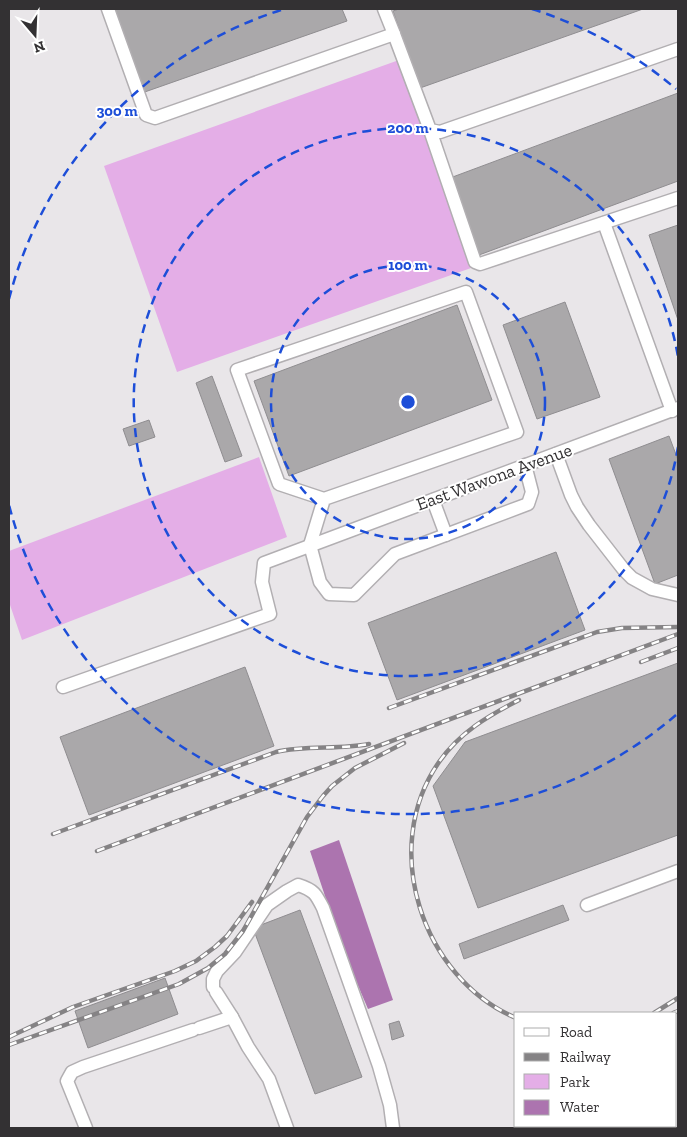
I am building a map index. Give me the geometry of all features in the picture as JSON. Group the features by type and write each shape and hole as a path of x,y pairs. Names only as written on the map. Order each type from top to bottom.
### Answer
{"street":[{"path":"108,9 146,115 155,118 394,34"},
{"path":"384,9 430,130 474,262 480,264 678,198"},
{"path":"430,130 440,132 678,49"},
{"path":"604,223 675,410"},
{"path":"466,292 517,432 324,499 279,484 237,370 466,292"},
{"name":"East Wawona Avenue","path":"63,687 270,614 262,582 264,563 675,410"},
{"path":"556,454 568,489 577,507 589,526 624,570 632,578 652,589 678,595"},
{"path":"324,499 310,546 320,582 329,594 354,595 395,554 528,504 532,492 525,465"},
{"path":"432,500 446,535"},
{"path":"587,905 678,871"},
{"path":"286,1128 269,1079 248,1047 215,989 213,979 217,971 235,952 267,905 298,885 311,889 324,908 379,1066 390,1105 393,1128"},
{"path":"86,1128 67,1081 72,1072 232,1017"}],"green space":[{"path":"399,60 471,268 177,372 104,166"},
{"path":"259,457 287,537 22,640 9,602 9,551"}],"water":[{"path":"339,840 393,1000 368,1009 344,953 310,851"}],"building":[{"path":"109,9 342,9 347,21 139,94"},
{"path":"399,9 643,9 420,88 393,11"},
{"path":"678,93 678,181 479,255 450,178"},
{"path":"678,225 678,320 649,235"},
{"path":"565,302 600,397 537,419 503,325"},
{"path":"457,305 492,400 289,476 254,381"},
{"path":"212,376 242,456 225,462 196,383"},
{"path":"149,420 155,437 129,446 123,429"},
{"path":"669,436 678,460 678,575 655,584 609,459"},
{"path":"556,552 585,630 397,700 368,623"},
{"path":"678,663 678,835 478,908 433,786 465,742"},
{"path":"245,667 274,746 89,815 60,737"},
{"path":"563,905 569,920 464,959 459,944"},
{"path":"300,910 362,1077 315,1094 253,928"},
{"path":"165,978 178,1014 88,1048 75,1011"},
{"path":"399,1021 404,1036 392,1040 389,1024"}],"railway":[{"path":"389,708 597,632 622,628 678,627"},
{"path":"97,851 678,634"},
{"path":"641,662 678,648"},
{"path":"514,1017 483,999 456,973 435,942 420,907 412,870 412,833 421,796 447,751 465,733 496,712 519,700"},
{"path":"9,1045 179,984 208,968 225,954 243,931 307,817 323,796 332,786 355,768 404,743"},
{"path":"53,834 276,752 369,744"},
{"path":"9,1037 73,1007 175,971 196,961 227,936 252,902"},
{"path":"656,1012 678,998"}]}
